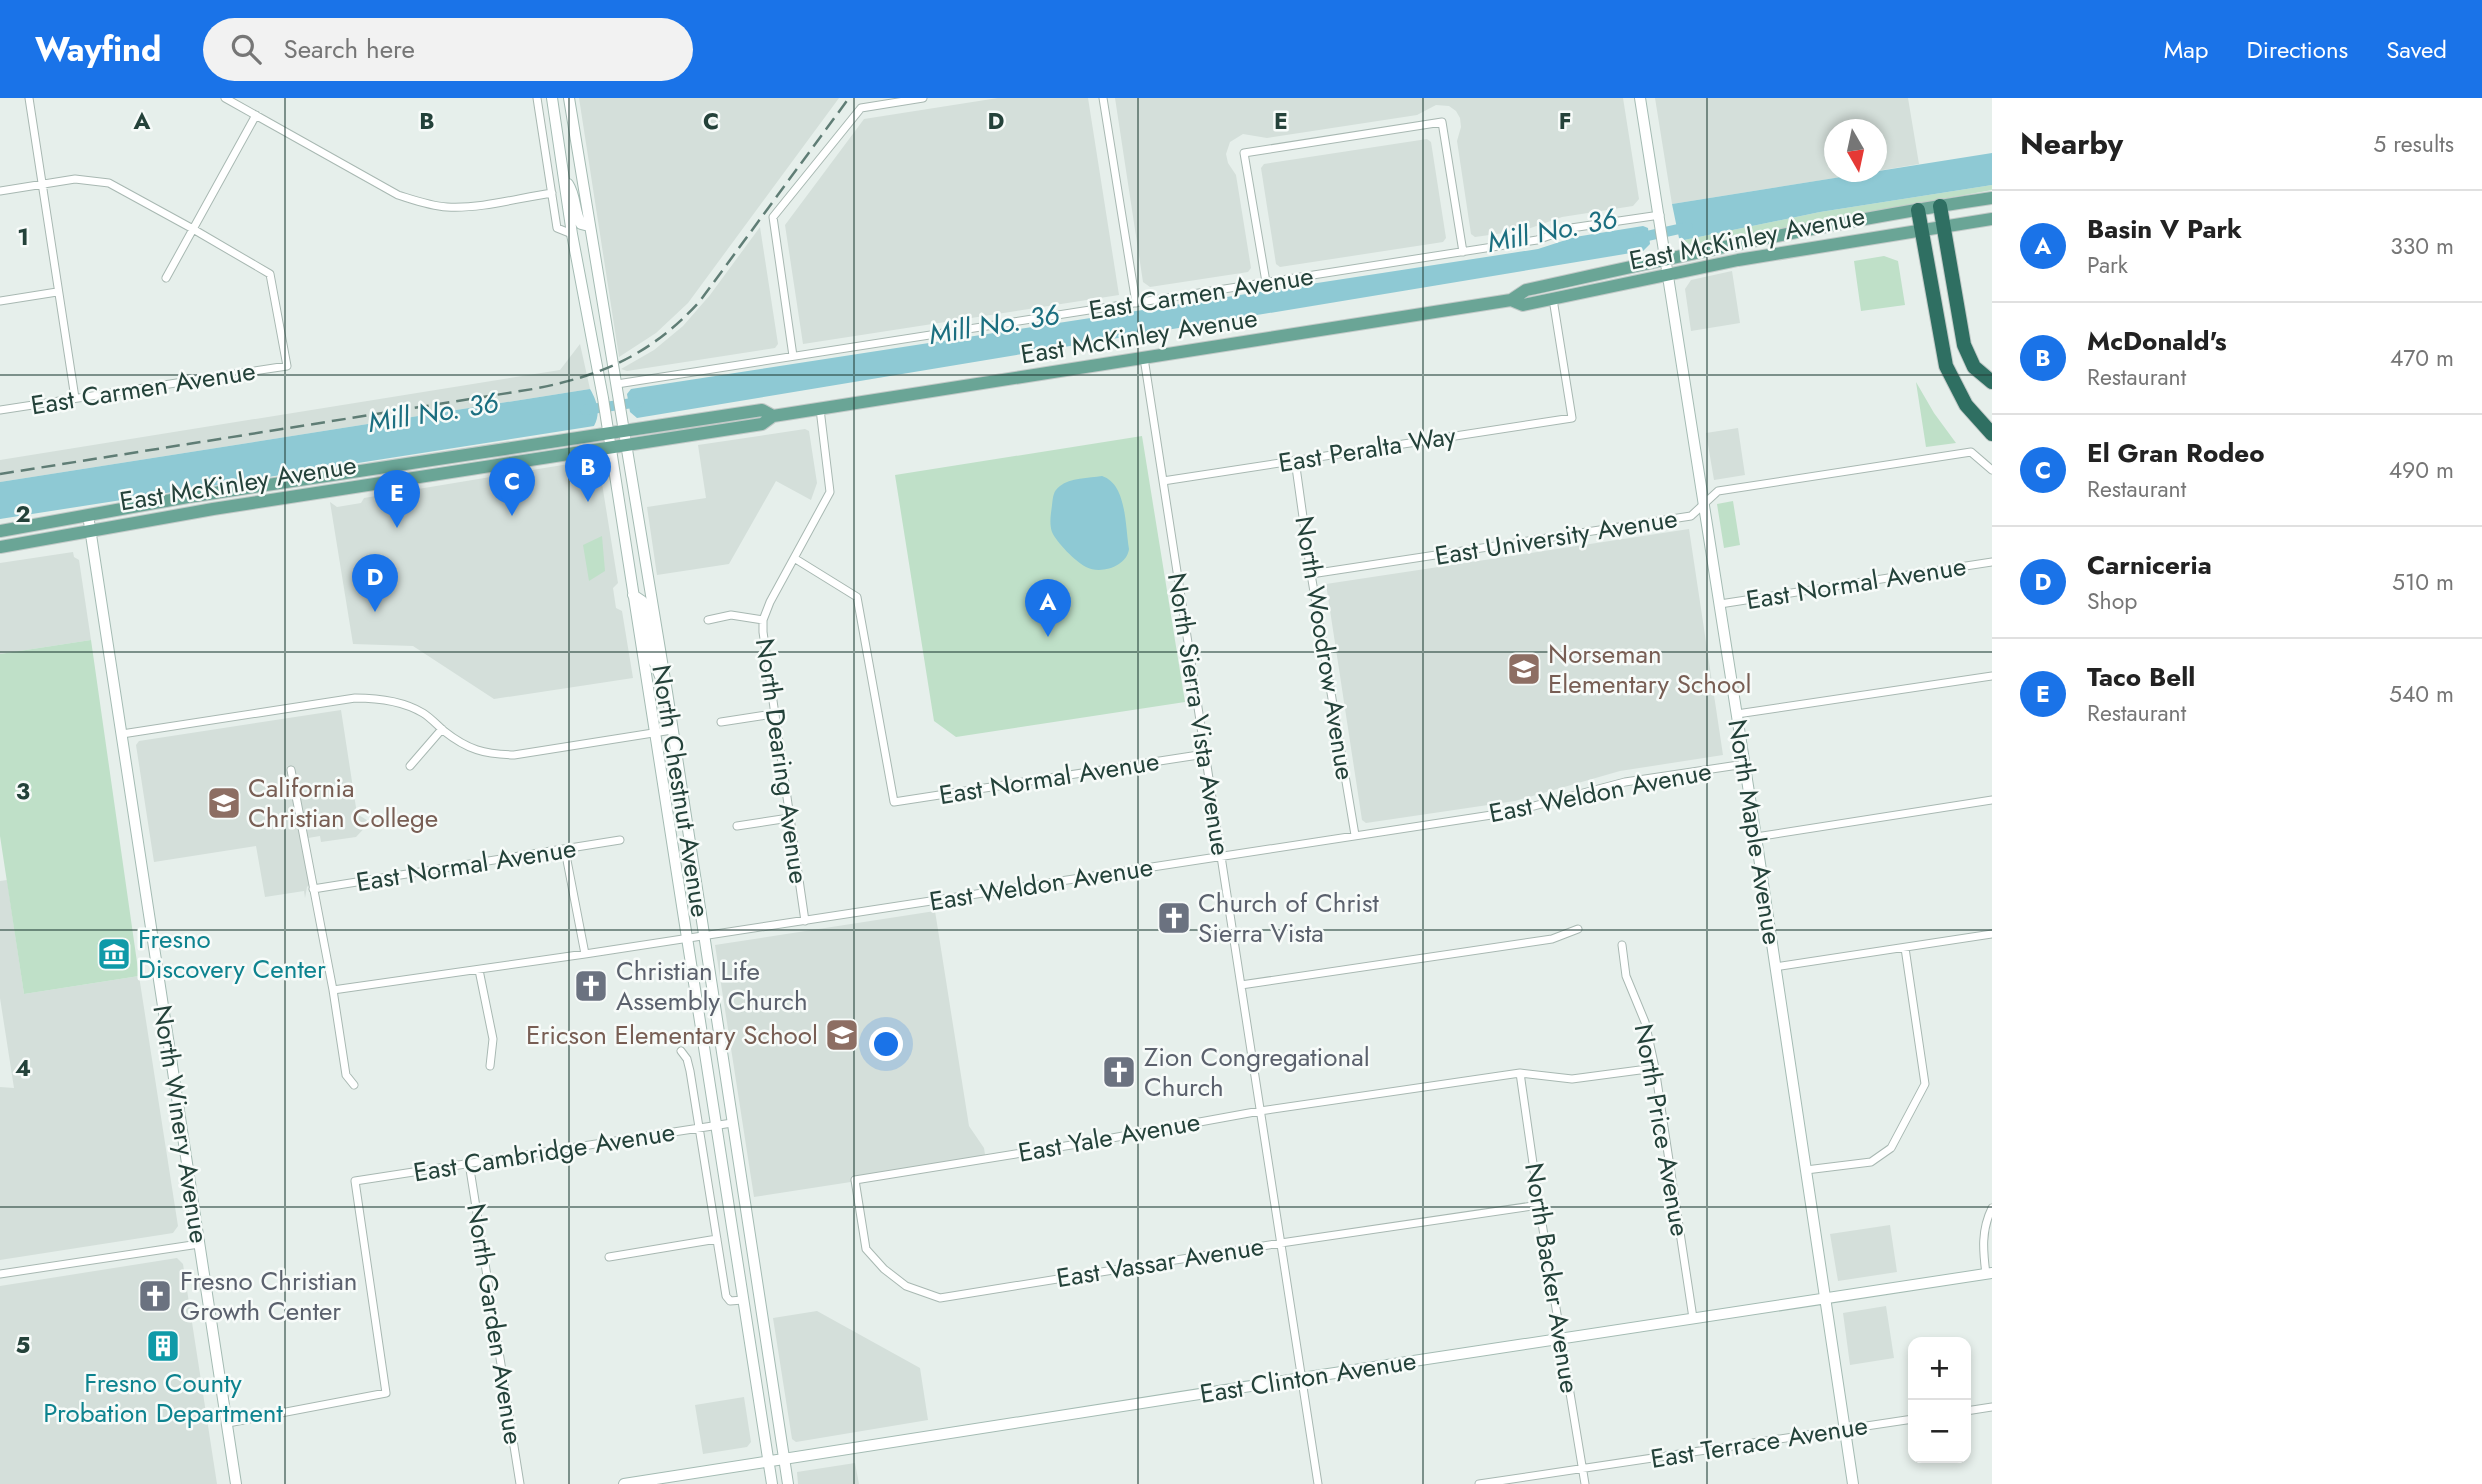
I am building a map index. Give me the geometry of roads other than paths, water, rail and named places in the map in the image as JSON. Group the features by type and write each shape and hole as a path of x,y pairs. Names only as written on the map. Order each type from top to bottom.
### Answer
{"highway":[{"path":"1940,206 1964,345 1975,367 1992,382"},
{"path":"1918,209 1946,366 1966,405 1992,434"}],"main road":[{"name":"North Chestnut Avenue","path":"552,98 572,234 606,416 772,1484"},
{"name":"North Chestnut Avenue","path":"569,98 667,692 788,1484"},
{"name":"North Maple Avenue","path":"1640,98 1745,764 1853,1484"},
{"path":"564,179 573,193 578,220 589,226"},
{"name":"East McKinley Avenue","path":"0,547 351,488 762,424 773,416 1511,300 1527,290 1666,252 1992,198"},
{"name":"East McKinley Avenue","path":"1511,300 1523,304 1553,299 1810,247 1992,219"},
{"path":"597,365 617,384"},
{"name":"East McKinley Avenue","path":"0,531 624,429 762,410 773,416"},
{"path":"351,488 352,484 359,480 453,464 494,450"},
{"name":"North Winery Avenue","path":"88,515 236,1484"},
{"path":"634,595 642,601 645,608 653,659 667,692"},
{"name":"East Clinton Avenue","path":"624,1484 1989,1274"}],"street":[{"path":"29,98 75,398"},
{"path":"225,98 398,195 423,203 448,207 468,206 552,193"},
{"path":"537,98 557,228 572,234"},
{"path":"793,356 774,217 861,108 923,98"},
{"path":"1103,98 1136,303"},
{"path":"166,278 256,115"},
{"path":"1266,282 1244,153 1442,122 1463,252"},
{"path":"0,191 75,179 109,183 193,229"},
{"name":"East Carmen Avenue","path":"617,384 1463,252 1537,240 1571,228 1660,215"},
{"name":"East Carmen Avenue","path":"0,410 287,366 270,274 193,229"},
{"path":"0,301 57,292"},
{"name":"East Peralta Way","path":"1163,481 1572,418 1553,299"},
{"name":"North Sierra Vista Avenue","path":"1144,358 1318,1484"},
{"name":"North Dearing Avenue","path":"805,921 762,643 763,620 770,602 830,492 820,409"},
{"name":"East University Avenue","path":"1311,574 1691,516 1718,492 1972,452 1992,470"},
{"name":"North Woodrow Avenue","path":"1295,460 1311,574 1355,835"},
{"name":"East Normal Avenue","path":"794,558 857,597 894,802 1205,754"},
{"name":"East Normal Avenue","path":"1720,604 1992,562"},
{"path":"708,620 731,615 763,620"},
{"path":"1737,714 1992,676"},
{"path":"121,734 355,698 391,701 410,707 425,714 472,750 492,755 514,755 672,730"},
{"path":"721,722 773,714"},
{"path":"411,766 442,729"},
{"name":"East Weldon Avenue","path":"333,990 805,921 1511,812 1625,782 1745,764"},
{"path":"290,770 333,990 346,1075 354,1085"},
{"path":"1756,837 1992,800"},
{"path":"737,826 789,818"},
{"name":"East Normal Avenue","path":"313,888 620,840"},
{"path":"565,850 584,954"},
{"path":"1241,985 1552,939 1578,929"},
{"path":"1775,967 1992,934"},
{"name":"North Price Avenue","path":"1622,945 1626,975 1645,1022 1655,1068 1693,1318"},
{"path":"1806,1170 1871,1162 1891,1148 1925,1084 1905,948"},
{"path":"479,970 493,1039 490,1066"},
{"path":"681,1051 689,1064 727,1298 734,1301 743,1300"},
{"name":"East Yale Avenue","path":"855,1180 1260,1111 1521,1073 1572,1079 1655,1068"},
{"name":"North Backer Avenue","path":"1521,1073 1539,1205 1585,1484"},
{"name":"East Cambridge Avenue","path":"228,1423 386,1392 355,1181 732,1123"},
{"name":"North Garden Avenue","path":"469,1163 520,1484"},
{"name":"East Vassar Avenue","path":"855,1180 866,1249 884,1269 906,1286 940,1298 1539,1205"},
{"path":"1989,1274 1983,1252 1984,1234 1992,1208"},
{"path":"609,1257 717,1239"},
{"path":"0,1274 199,1244"},
{"path":"1971,1410 1992,1407"},
{"name":"East Terrace Avenue","path":"1479,1484 1908,1420"}],"water":[{"path":"1992,153 1992,185 1820,212 1684,240 1679,238 1672,204 1824,180 1824,182 1887,182 1887,170"},
{"path":"1643,226 1648,228 1650,244 1643,251 637,418 630,412 627,394 631,389 1538,249 1575,237"},
{"path":"590,389 597,407 594,426 0,519 0,482"},
{"path":"1102,476 1110,480 1120,497 1129,549 1124,560 1099,570 1086,567 1067,551 1052,532 1050,519 1054,494 1060,486 1074,480"}],"waterway":[{"name":"Mill No. 36","path":"1638,238 1688,227"},
{"name":"Mill No. 36","path":"585,410 639,402"}],"railway":[{"path":"0,474 533,389 604,369 644,349 700,301 849,98"}],"place":[{"name":"McDonald's","path":"588,502"},
{"name":"El Gran Rodeo","path":"512,516"},
{"name":"Taco Bell","path":"397,528"},
{"name":"Carniceria","path":"375,612"},
{"name":"Basin V Park","path":"1048,637"},
{"name":"Norseman Elementary School","path":"1524,669"},
{"name":"California Christian College","path":"224,803"},
{"name":"Church of Christ Sierra Vista","path":"1174,918"},
{"name":"Fresno Discovery Center","path":"114,954"},
{"name":"Christian Life Assembly Church","path":"591,986"},
{"name":"Ericson Elementary School","path":"842,1035"},
{"name":"Zion Congregational Church","path":"1119,1072"},
{"name":"Fresno Christian Growth Center","path":"155,1296"},
{"name":"Fresno County Probation Department","path":"163,1346"}]}
